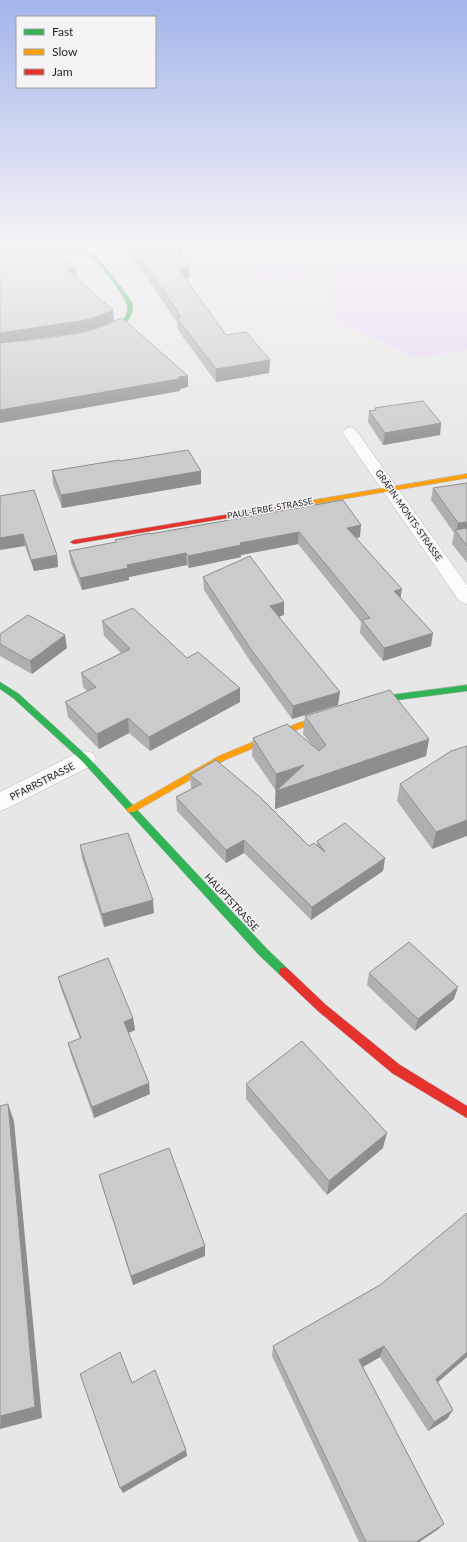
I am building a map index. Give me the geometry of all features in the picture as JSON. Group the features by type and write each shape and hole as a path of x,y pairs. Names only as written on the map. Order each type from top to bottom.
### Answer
{"street":[{"path":"88,335 104,332 124,322 126,319"},
{"name":"GRÄFIN-MONTS-STRASSE","path":"350,432 391,488 467,598"},
{"name":"PAUL-ERBE-STRASSE","path":"74,542 467,476"},
{"name":"HAUPTSTRASSE","path":"0,685 16,696 85,759 263,952 322,1008 396,1069 467,1112"},
{"path":"360,707 390,698 467,688"},
{"path":"131,810 222,758 301,725 338,714"},
{"name":"PFARRSTRASSE","path":"0,802 85,759"}],"shaded area":[{"path":"467,319 467,350 415,358 336,320"}],"building":[{"path":"0,319 89,319 80,321 0,333"},
{"path":"123,319 188,376 178,377 179,379 0,410 0,343 84,332"},
{"path":"178,319 215,319 226,335 246,332 270,360 216,369"},
{"path":"423,401 441,423 385,433 369,411 376,410 375,408"},
{"path":"188,450 201,471 61,495 52,471 119,460"},
{"path":"467,483 467,522 458,523 433,488"},
{"path":"34,490 57,555 31,560 23,534 0,538 0,496"},
{"path":"343,500 361,525 347,528 402,589 394,591 433,633 384,648 362,620 370,618 299,532 240,543 241,545 188,556 186,553 127,565 128,568 80,578 69,551 116,542 115,540 150,533"},
{"path":"467,528 467,546 455,530"},
{"path":"250,556 284,602 270,606 340,692 293,706 250,648 203,577"},
{"path":"133,608 187,658 198,652 240,688 149,737 128,718 97,734 65,702 96,687 81,673 130,649 102,621"},
{"path":"28,615 65,635 30,661 0,644 0,634"},
{"path":"390,690 429,739 276,791 304,765 276,774 253,738 287,724 319,751 326,745 305,716"},
{"path":"467,746 467,820 436,832 400,784 451,751"},
{"path":"216,760 260,797 309,846 314,843 325,852 317,841 345,823 385,858 312,907 244,840 226,850 176,797 201,784 190,775"},
{"path":"128,833 153,900 102,914 80,845"},
{"path":"409,942 458,987 418,1019 369,973"},
{"path":"108,958 133,1018 124,1022 149,1083 92,1107 68,1043 81,1038 58,977"},
{"path":"302,1041 387,1133 329,1181 246,1084"},
{"path":"8,1104 35,1407 0,1416 0,1106"},
{"path":"169,1148 205,1246 131,1276 99,1175"},
{"path":"467,1213 467,1352 436,1379 453,1410 434,1422 384,1346 359,1360 444,1524 416,1542 366,1542 273,1346 380,1285"},
{"path":"120,1352 132,1383 155,1370 186,1450 120,1488 80,1374"}],"traffic: fast":[{"path":"98,333 109,330 121,324 127,319"},
{"path":"0,685 16,696 85,759 263,952 284,972"},
{"path":"367,705 390,698 467,688"}],"traffic: slow":[{"path":"267,510 467,476"},
{"path":"131,810 222,758 301,725 332,716"}],"traffic: jam":[{"path":"74,542 267,510"},
{"path":"284,972 322,1008 396,1069 467,1112"}]}
